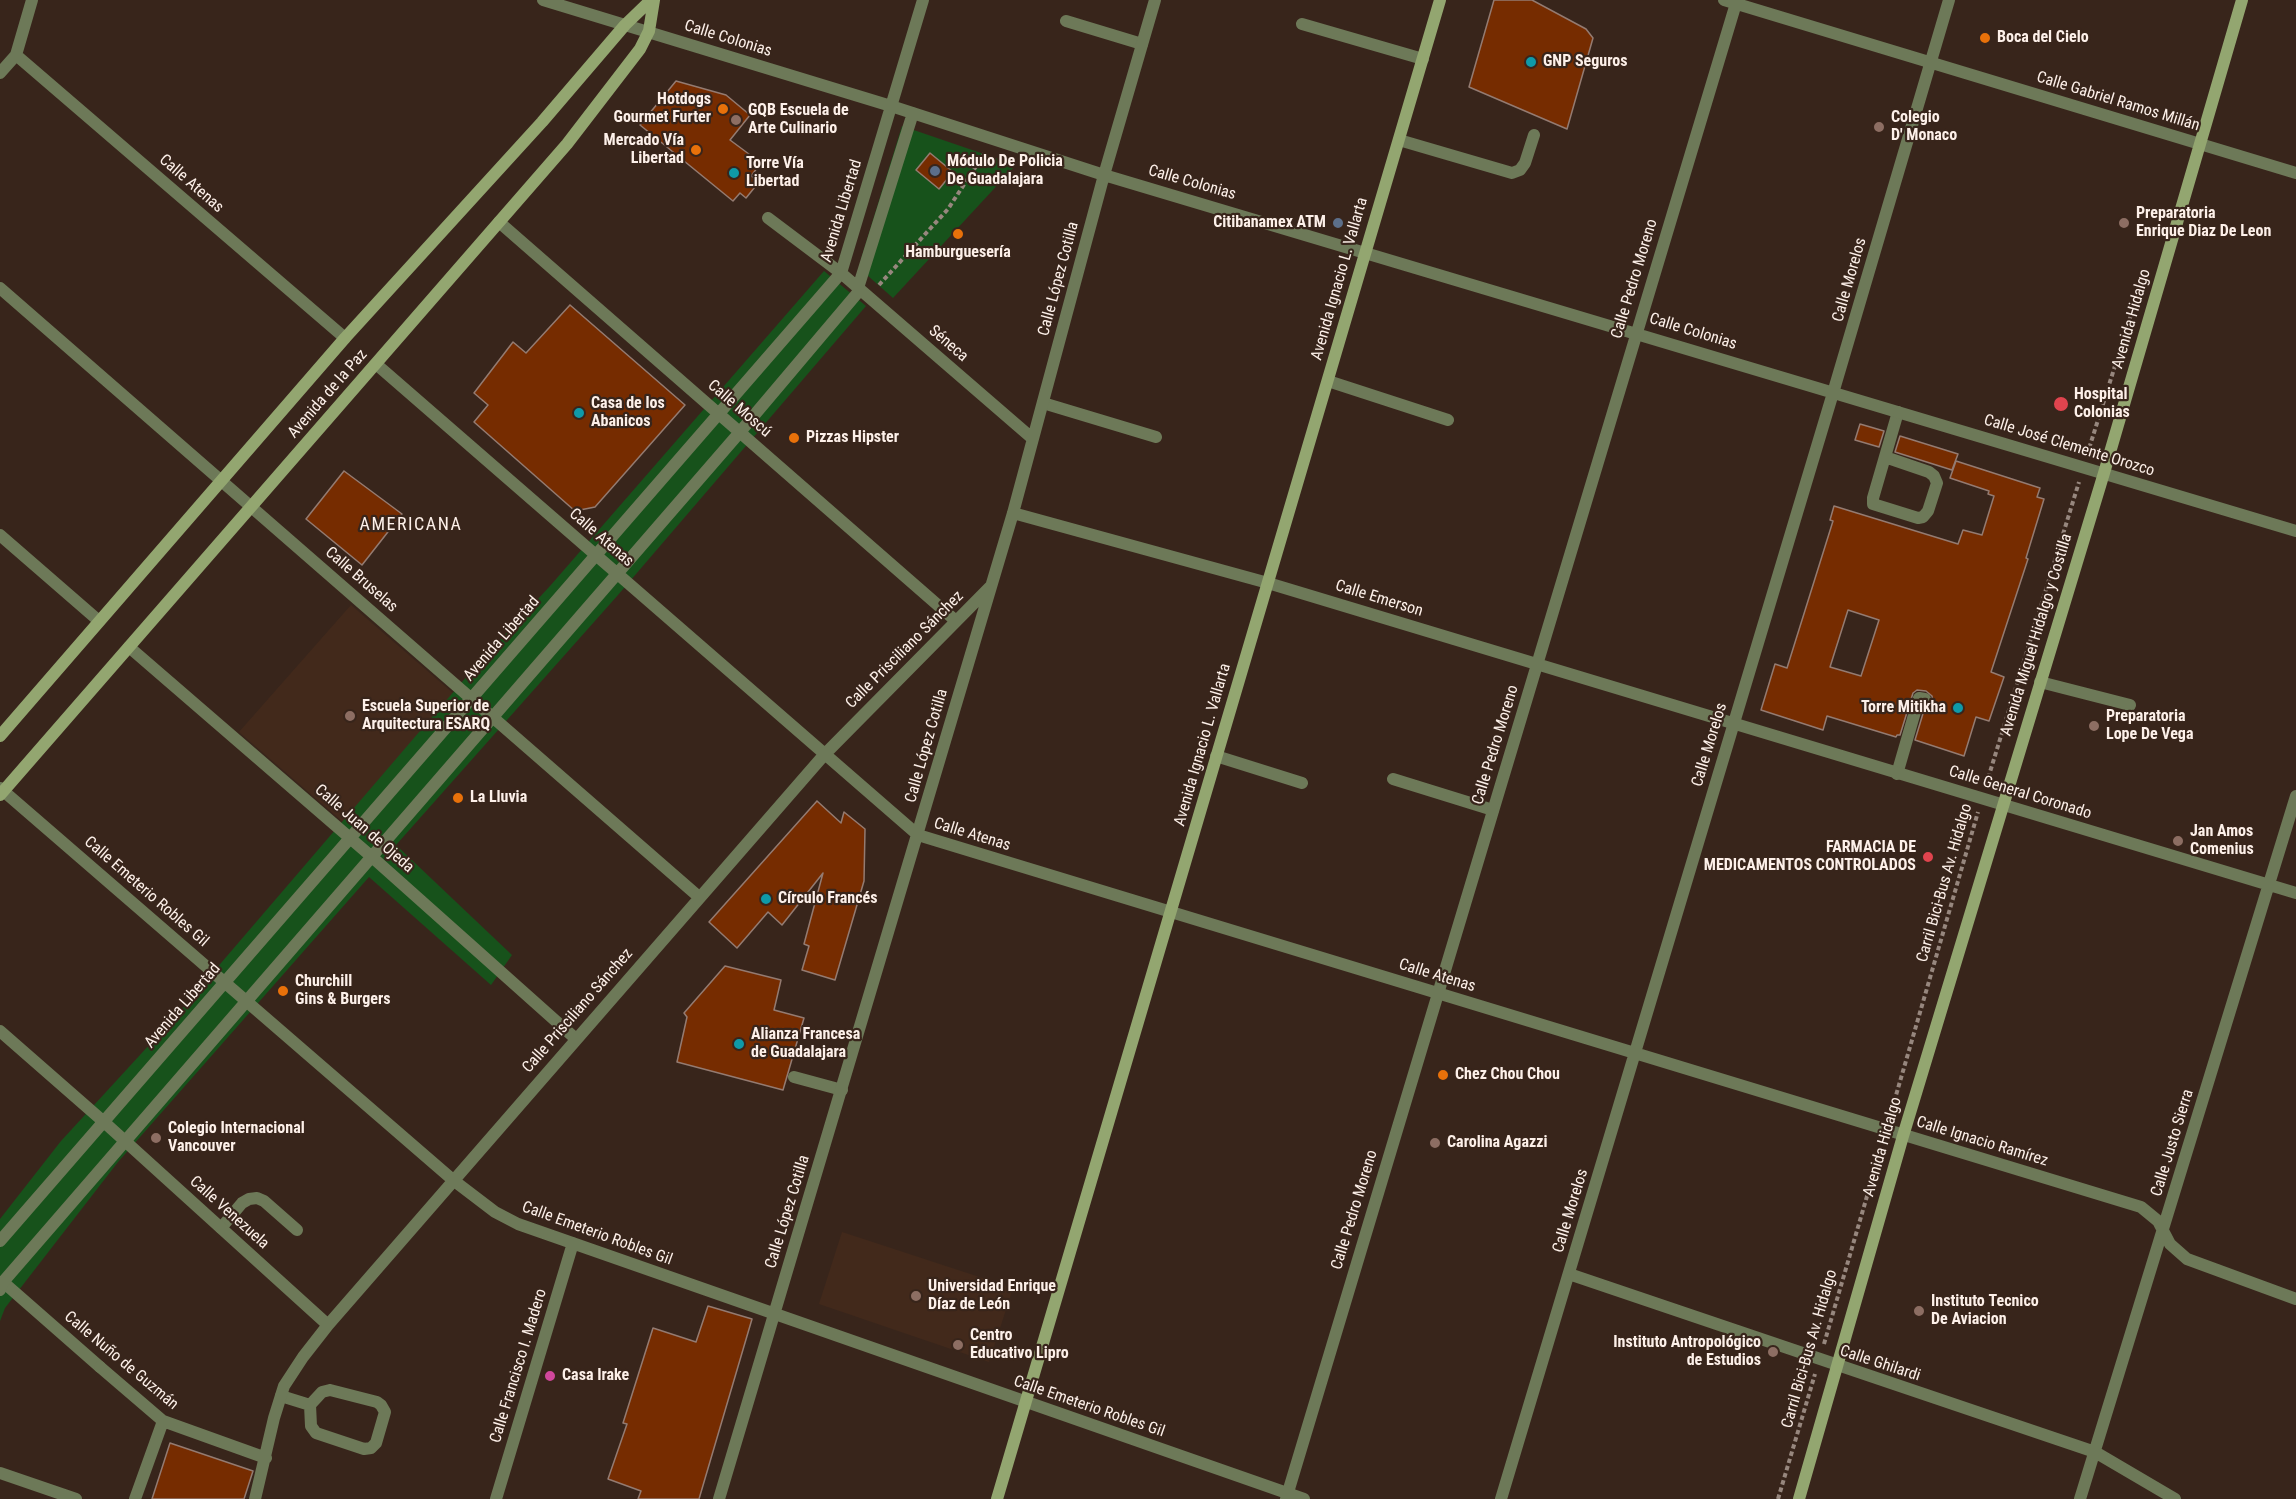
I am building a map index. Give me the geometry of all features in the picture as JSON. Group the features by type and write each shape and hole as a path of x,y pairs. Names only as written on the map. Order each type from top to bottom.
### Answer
{"main road":[{"name":"Avenida de la Paz","path":"0,736 345,338 542,122 625,25 653,0"},
{"name":"Avenida de la Paz","path":"1,791 567,144 640,49 649,31 653,0"},
{"name":"Avenida Ignacio L. Vallarta","path":"997,1499 1440,0"},
{"name":"Avenida Hidalgo","path":"2104,473 2242,0"},
{"name":"Avenida Miguel Hidalgo y Costilla","path":"2003,806 2104,473"},
{"name":"Avenida Hidalgo","path":"1799,1499 1903,1136 2003,806"}],"street":[{"path":"0,73 16,55 32,0"},
{"name":"Calle Colonias","path":"543,0 914,113 1104,175 1366,251 1833,393"},
{"name":"Avenida Libertad","path":"0,1241 841,273 923,0"},
{"name":"Calle López Cotilla","path":"719,1499 992,586 1104,175 1155,0"},
{"name":"Calle Morelos","path":"1501,1499 1949,0"},
{"name":"Calle Gabriel Ramos Millán","path":"1732,1 2296,173"},
{"name":"Calle Pedro Moreno","path":"1287,1496 1637,333 1732,1"},
{"path":"1066,21 1142,44"},
{"path":"1302,24 1422,59"},
{"name":"Calle Atenas","path":"16,55 345,338"},
{"path":"1,1284 862,292 914,113"},
{"path":"1399,140 1512,173 1520,170 1525,163 1534,135"},
{"name":"Séneca","path":"768,218 841,273 1033,439"},
{"name":"Calle Moscú","path":"499,222 956,621"},
{"name":"Calle Bruselas","path":"0,288 699,897"},
{"name":"Calle Atenas","path":"376,364 918,836 1635,1054"},
{"path":"1328,381 1448,420"},
{"name":"Calle José Clemente Orozco","path":"1833,393 2296,531"},
{"path":"1043,403 1156,437"},
{"path":"1885,457 1929,472 1934,476 1936,483 1928,512 1923,517 1918,518 1873,504 1885,457 1898,412"},
{"name":"Calle Emerson","path":"1013,513 1268,583 1734,724"},
{"path":"0,535 99,621"},
{"name":"Calle Prisciliano Sánchez","path":"255,1499 284,1386 328,1325 824,755 992,586"},
{"name":"Calle Juan de Ojeda","path":"129,647 372,857 576,1039"},
{"path":"2040,682 2130,705"},
{"path":"1897,774 1919,698 1925,699"},
{"name":"Calle General Coronado","path":"1734,724 2296,893"},
{"path":"1216,756 1302,783"},
{"path":"1393,779 1493,810"},
{"name":"Calle Emeterio Robles Gil","path":"1,791 247,1000 453,1180 495,1212 518,1224 573,1244 1287,1496 1304,1499"},
{"name":"Calle Justo Sierra","path":"2080,1499 2296,796"},
{"name":"Calle Venezuela","path":"0,1031 328,1325"},
{"name":"Calle Ignacio Ramírez","path":"1635,1054 2141,1207 2151,1213 2169,1244 2187,1259 2296,1299"},
{"path":"794,1077 842,1090"},
{"path":"221,1228 242,1203 256,1198 264,1201 297,1230"},
{"name":"Calle Francisco I. Madero","path":"496,1499 573,1244"},
{"name":"Calle Ghilardi","path":"1569,1274 2095,1452 2175,1499"},
{"name":"Calle Nuño de Guzmán","path":"1,1284 163,1421 266,1458"},
{"path":"330,1390 377,1402 385,1412 376,1443 371,1448 364,1449 316,1433 311,1426 310,1405 322,1392 330,1390"},
{"path":"281,1396 310,1405"},
{"path":"135,1499 163,1421"},
{"path":"0,1473 76,1499"}],"path":[{"path":"862,292 948,209 985,154 992,139"},
{"name":"Carril Bici-Bus Av. Hidalgo","path":"1778,1499 1982,800 2139,288"}],"shaded area":[{"name":"Escuela Superior de Arquitectura ESARQ","path":"351,605 461,700 350,828 239,732"},
{"name":"Universidad Enrique Díaz de León","path":"842,1232 1013,1288 989,1362 819,1304"}],"green space":[{"path":"902,126 1016,165 893,298 867,275 862,268 861,259"},
{"path":"824,271 866,306 618,595 396,845 512,955 491,985 369,877 118,1162 5,1308 0,1321 0,1219 61,1141 173,1019 474,668 550,586"}],"building":[{"name":"GNP Seguros","path":"1494,0 1532,0 1586,29 1593,38 1567,129 1469,87"},
{"name":"Mercado Vía Libertad","path":"676,81 726,95 750,115 730,140 761,163 751,176 759,182 746,198 740,193 733,201 640,125"},
{"name":"Módulo De Policia De Guadalajara","path":"930,153 953,172 939,189 916,170"},
{"name":"Casa de los Abanicos","path":"570,305 685,405 595,507 575,511 474,422 488,405 474,393 513,342 526,353"},
{"path":"1860,424 1884,431 1879,447 1855,440"},
{"path":"1900,436 1958,454 1952,470 1895,452"},
{"path":"1956,461 2040,488 2037,497 2044,499 2026,558 2028,559 1991,672 2004,677 1989,721 1976,717 1964,756 1915,740 1925,707 1931,705 1933,701 1932,696 1926,691 1917,690 1913,693 1900,735 1896,737 1827,716 1823,730 1761,710 1775,664 1787,668 1833,521 1830,520 1834,506 1958,544 1963,530 1982,535 1994,496 1988,494 1989,491 1950,478","holes":["1848,610 1879,620 1861,676 1830,667"]},
{"path":"344,471 402,514 362,565 306,519"},
{"name":"Círculo Francés","path":"817,801 841,823 844,812 865,829 864,881 835,980 802,970 809,946 804,944 823,873 782,925 768,912 737,948 709,922"},
{"name":"Alianza Francesa de Guadalajara","path":"725,966 781,980 774,1010 804,1018 783,1090 677,1062 687,1017 684,1013"},
{"path":"708,1306 752,1319 699,1499 638,1499 641,1491 608,1479 627,1424 623,1423 653,1328 696,1342"},
{"path":"170,1443 253,1471 244,1499 152,1499"}],"place":[{"name":"Boca del Cielo","path":"1985,38"},
{"name":"GNP Seguros","path":"1531,62"},
{"name":"Hotdogs Gourmet Furter","path":"723,109"},
{"name":"GQB Escuela de Arte Culinario","path":"736,120"},
{"name":"Colegio D' Monaco","path":"1879,127"},
{"name":"Mercado Vía Libertad","path":"696,150"},
{"name":"Módulo De Policia De Guadalajara","path":"935,171"},
{"name":"Torre Vía Libertad","path":"734,173"},
{"name":"Citibanamex ATM","path":"1338,223"},
{"name":"Preparatoria Enrique Diaz De Leon","path":"2124,223"},
{"name":"Hamburguesería","path":"958,234"},
{"name":"Hospital Colonias","path":"2061,404"},
{"name":"Casa de los Abanicos","path":"579,413"},
{"name":"Pizzas Hipster","path":"794,438"},
{"name":"Torre Mitikha","path":"1958,708"},
{"name":"Escuela Superior de Arquitectura ESARQ","path":"350,716"},
{"name":"Preparatoria Lope De Vega","path":"2094,726"},
{"name":"La Lluvia","path":"458,798"},
{"name":"Jan Amos Comenius","path":"2178,841"},
{"name":"FARMACIA DE MEDICAMENTOS CONTROLADOS","path":"1928,857"},
{"name":"Círculo Francés","path":"766,899"},
{"name":"Churchill Gins & Burgers","path":"283,991"},
{"name":"Alianza Francesa de Guadalajara","path":"739,1044"},
{"name":"Chez Chou Chou","path":"1443,1075"},
{"name":"Colegio Internacional Vancouver","path":"156,1138"},
{"name":"Carolina Agazzi","path":"1435,1143"},
{"name":"Universidad Enrique Díaz de León","path":"916,1296"},
{"name":"Instituto Tecnico De Aviacion","path":"1919,1311"},
{"name":"Centro Educativo Lipro","path":"958,1345"},
{"name":"Instituto Antropológico de Estudios","path":"1773,1352"},
{"name":"Casa Irake","path":"550,1376"}],"district":[{"name":"AMERICANA","path":"411,525"}]}
